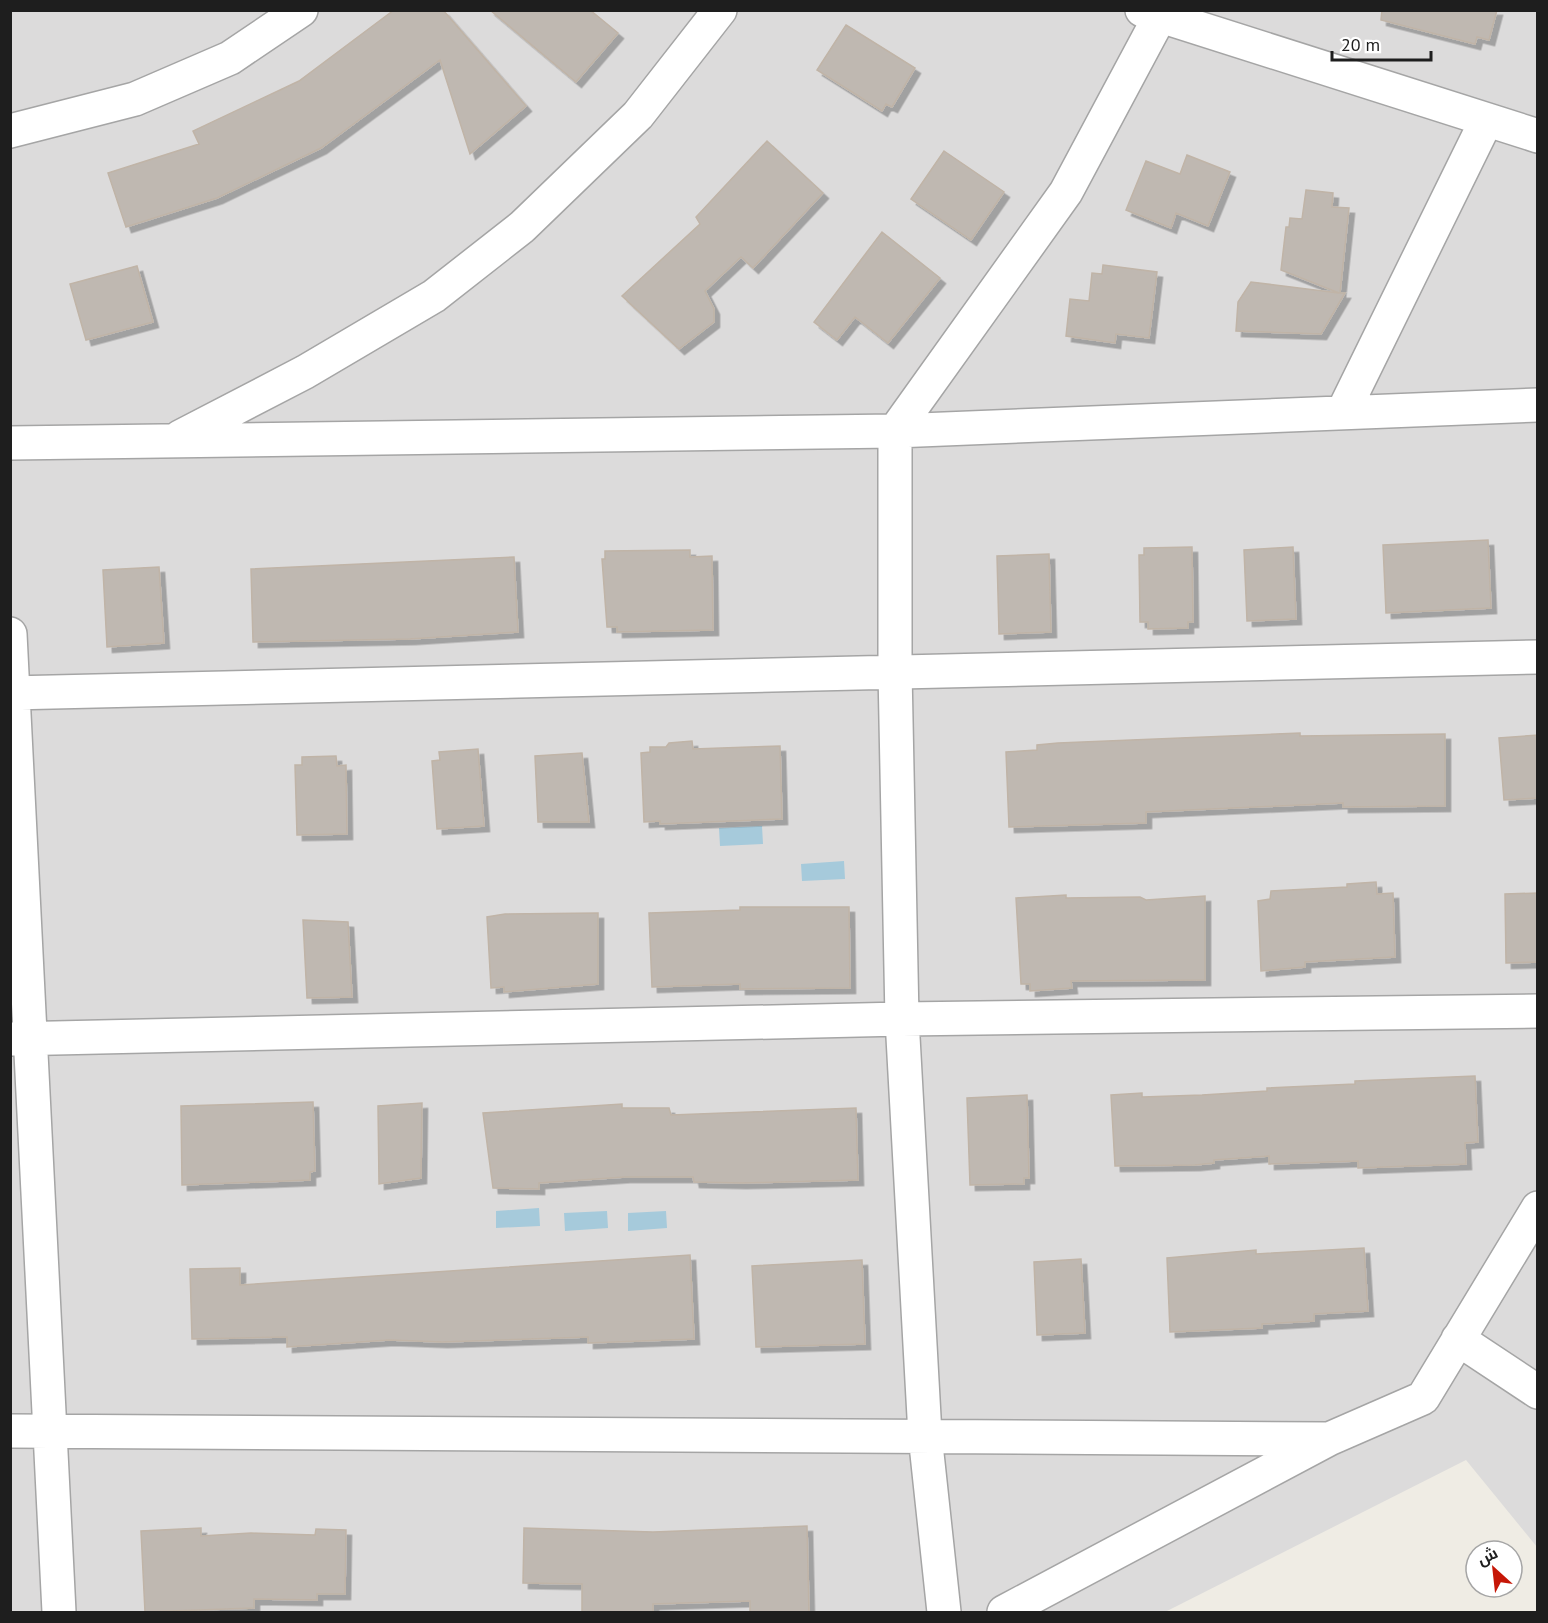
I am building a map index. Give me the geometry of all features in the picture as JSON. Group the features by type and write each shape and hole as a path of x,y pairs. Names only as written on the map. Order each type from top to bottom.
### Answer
{"street":[{"path":"10,131 135,99 230,58 301,10"},
{"path":"173,441 305,372 435,296 522,227 638,115 720,10"},
{"path":"944,1612 925,1435 902,1019 894,671 895,431 1066,192 1150,14 1538,136"},
{"path":"1343,412 1486,121"},
{"path":"10,443 895,431 1538,405"},
{"path":"10,634 21,1039 50,1431 59,1612"},
{"path":"12,693 1538,657"},
{"path":"21,1039 902,1019 1538,1011"},
{"path":"1004,1612 1329,1439 1423,1398 1538,1208"},
{"path":"1458,1339 1538,1392"},
{"path":"10,1431 1329,1439"}],"shaded area":[{"path":"11,11 1537,11 1537,1547 1466,1460 1165,1612 11,1612"}],"water":[{"path":"762,826 763,844 720,846 719,828"},
{"path":"844,861 845,879 802,881 801,864"},
{"path":"539,1208 540,1226 496,1228 496,1211"},
{"path":"607,1211 608,1228 565,1231 564,1213"},
{"path":"666,1211 667,1228 628,1231 628,1213"}],"building":[{"path":"394,10 443,10 526,106 470,154 440,60 321,148 217,198 126,227 108,173 199,144 193,131 299,81"},
{"path":"490,10 590,10 618,33 576,82"},
{"path":"1382,10 1497,10 1489,40 1477,37 1475,44 1381,20"},
{"path":"846,25 915,68 892,107 886,104 882,111 817,70"},
{"path":"767,141 823,193 753,268 741,257 705,291 714,309 714,322 679,349 622,296 700,224 696,217"},
{"path":"944,151 1004,192 971,240 911,199"},
{"path":"1187,155 1230,172 1208,226 1176,213 1171,228 1126,210 1146,161 1180,174"},
{"path":"1306,190 1333,193 1332,207 1349,208 1340,293 1345,293 1321,334 1236,331 1238,302 1251,282 1339,293 1281,270 1286,227 1289,227 1290,218 1302,219"},
{"path":"882,232 940,278 888,343 855,317 837,340 814,322"},
{"path":"1103,265 1157,272 1149,338 1116,334 1115,343 1066,336 1070,299 1089,301 1092,273 1102,274"},
{"path":"137,266 153,322 86,340 70,284"},
{"path":"1488,540 1491,608 1386,613 1383,545"},
{"path":"1192,547 1193,622 1188,622 1188,628 1148,629 1148,622 1140,622 1139,555 1144,555 1144,548"},
{"path":"1293,547 1296,619 1247,621 1244,550"},
{"path":"690,550 690,557 712,556 713,630 617,632 617,627 607,627 602,559 605,559 605,551"},
{"path":"1049,554 1051,632 999,634 997,556"},
{"path":"514,557 518,632 410,639 253,642 251,569"},
{"path":"159,567 164,643 107,647 103,570"},
{"path":"1300,733 1300,736 1445,734 1445,806 1343,807 1343,803 1146,812 1146,823 1009,827 1006,752 1037,750 1037,745 1058,743"},
{"path":"1538,735 1538,798 1504,800 1499,738"},
{"path":"692,741 693,749 780,746 782,819 660,824 660,821 644,822 641,753 650,752 650,747 666,747 669,743"},
{"path":"478,749 484,826 437,829 432,761 440,760 439,752"},
{"path":"582,753 589,822 538,822 535,756"},
{"path":"336,756 337,766 346,765 347,834 297,835 295,765 302,765 302,757"},
{"path":"1376,882 1377,894 1393,893 1395,957 1305,962 1305,967 1261,971 1258,901 1270,899 1271,891 1347,887 1347,884"},
{"path":"1538,893 1538,962 1506,963 1505,894"},
{"path":"1066,895 1066,898 1140,897 1146,900 1205,896 1205,980 1071,981 1072,988 1030,991 1030,984 1021,984 1016,898"},
{"path":"740,907 849,907 850,988 740,989 740,984 652,987 649,913 740,910"},
{"path":"598,913 598,984 504,992 504,987 491,988 487,917 505,914"},
{"path":"303,920 348,922 352,997 307,998"},
{"path":"1475,1076 1478,1142 1465,1143 1466,1164 1358,1168 1358,1161 1269,1164 1269,1156 1214,1160 1214,1163 1195,1165 1115,1166 1111,1095 1142,1093 1142,1097 1202,1095 1267,1091 1267,1088 1355,1084 1355,1081"},
{"path":"1027,1095 1029,1178 1024,1178 1024,1184 970,1185 967,1098"},
{"path":"313,1102 315,1171 310,1172 310,1180 182,1185 181,1106"},
{"path":"422,1103 421,1178 379,1184 378,1106"},
{"path":"622,1104 622,1108 669,1108 671,1115 856,1108 858,1180 741,1183 694,1182 693,1177 625,1177 539,1183 539,1189 493,1188 483,1113"},
{"path":"1364,1248 1368,1311 1314,1314 1314,1321 1262,1324 1262,1328 1170,1332 1167,1258 1256,1250 1256,1254"},
{"path":"690,1255 694,1339 588,1343 588,1337 442,1342 389,1340 287,1347 287,1337 192,1339 190,1269 240,1268 240,1285"},
{"path":"1081,1259 1085,1333 1037,1335 1034,1262"},
{"path":"862,1260 865,1344 756,1347 752,1266"},
{"path":"807,1526 809,1612 750,1612 750,1601 653,1604 653,1612 582,1612 582,1584 523,1583 524,1528 653,1532"},
{"path":"201,1528 201,1536 251,1533 315,1535 316,1529 346,1530 345,1594 317,1594 317,1600 254,1599 254,1608 145,1612 141,1531"}]}
